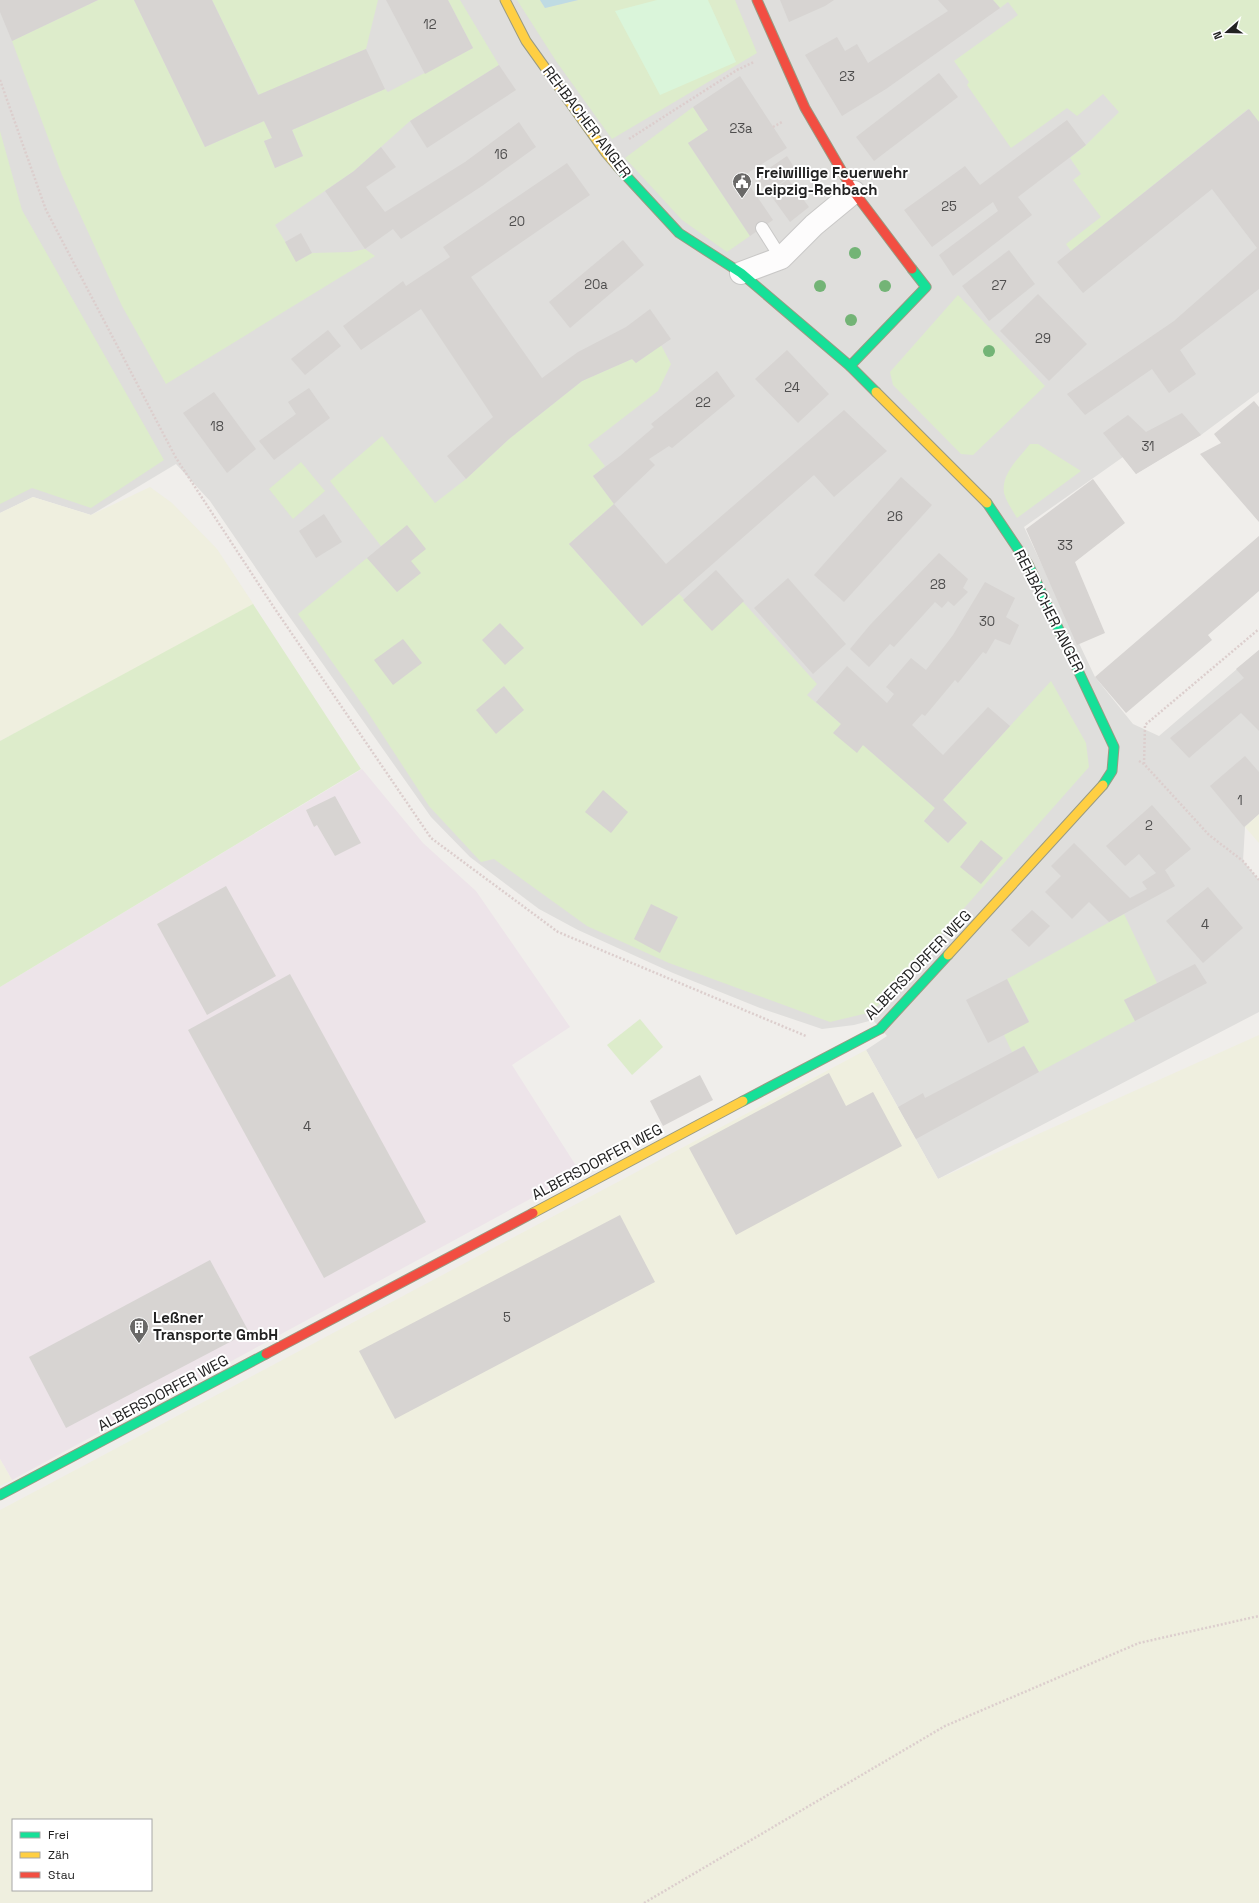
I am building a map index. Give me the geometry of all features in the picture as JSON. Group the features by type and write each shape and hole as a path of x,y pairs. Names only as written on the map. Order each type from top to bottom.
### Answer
{"street":[{"name":"REHBACHER ANGER","path":"505,0 526,41 606,153 679,233 741,273 850,366 988,504 1028,564 1114,747"},
{"path":"757,0 805,108 854,192 926,288 850,366"},
{"path":"741,273 781,258 814,225 854,192"},
{"name":"ALBERSDORFER WEG","path":"0,1495 880,1029 1099,791 1112,771 1114,747"}],"lane":[{"path":"762,228 781,258"}],"path":[{"path":"606,153 737,70 770,54 778,48"},
{"path":"0,80 46,210 176,458 273,606 431,838 558,932 810,1038"},
{"path":"1144,764 1145,725 1259,629"},
{"path":"1114,747 1144,764 1209,835 1243,861 1259,880"},
{"path":"644,1903 945,1726 1139,1643 1259,1616"}],"shaded area":[{"path":"0,0 1259,0 1259,392 1201,435 1136,474 1123,457 1024,527 1095,677 1133,724 1159,736 1259,650 1259,814 1245,827 1243,861 1259,880 1259,1012 938,1179 866,1050 887,1036 873,1020 854,1025 822,1029 760,1008 673,973 578,930 539,909 470,857 431,817 279,602 210,501 176,464 91,515 33,497 0,513"},
{"path":"362,769 423,843 476,891 570,1027 512,1065 580,1172 12,1480 0,1459 0,987"}],"green space":[{"path":"98,0 134,0 205,147 264,121 272,138 264,141 275,168 303,156 292,130 385,89 388,92 473,48 448,0 460,0 499,65 410,121 354,171 275,225 297,261 312,253 351,252 365,249 375,256 166,384 122,306 62,175 12,41"},
{"path":"212,0 378,0 366,49 259,95"},
{"path":"517,0 540,0 545,8 578,0 735,0 757,53 612,139 556,61"},
{"path":"657,0 708,0 736,62 660,95 615,11"},
{"path":"993,0 1259,0 1259,122 1248,109 1071,251 1066,244 1101,217 1073,180 1081,174 1070,158 1086,145 1119,112 1103,94 1077,116 1067,108 1011,148 967,85 969,82 954,61 1018,15 1008,2 1000,8"},
{"path":"693,107 708,130 688,143 750,236 727,252 682,220 625,158"},
{"path":"0,131 22,210 164,460 91,508 32,488 0,504"},
{"path":"958,295 1045,386 973,455 961,454 893,385 890,372"},
{"path":"661,345 671,364 658,391 588,445 605,466 593,476 614,504 569,544 642,626 679,594 684,599 743,602 817,684 807,695 841,724 834,733 863,745 935,808 924,821 948,843 967,823 943,800 1051,681 1086,743 1089,767 872,1012 830,1022 669,963 587,926 494,859 481,862 429,806 367,711 298,614 367,558 397,592 411,561 407,526 381,546 330,481 382,436 435,503 466,479 509,439 582,381 632,359 636,363"},
{"path":"1030,444 1038,444 1081,471 1017,518 1004,493 1005,479 1016,461"},
{"path":"301,462 325,491 293,519 269,489"},
{"path":"150,487 172,503 217,549 254,605 0,741 0,513 33,497 91,515"},
{"path":"253,604 361,769 0,987 0,741"},
{"path":"1259,814 1259,843 1245,827"},
{"path":"1124,914 1157,983 1124,1000 1135,1021 1039,1072 1024,1046 1012,1052 1004,1035 1029,1021 1007,979"},
{"path":"640,1019 663,1047 632,1075 607,1045"},
{"path":"1259,1035 1259,1903 0,1903 0,1510 866,1050 938,1179"},
{"path":"0,1459 12,1480 0,1486"}],"water":[{"path":"540,0 578,0 545,8"}],"building":[{"path":"0,0 98,0 12,41 0,12"},
{"path":"134,0 212,0 258,95 366,49 385,89 292,130 303,156 275,168 264,141 272,138 264,121 205,147"},
{"path":"386,0 448,0 473,48 425,74"},
{"path":"780,0 834,0 825,6 789,22"},
{"path":"938,0 993,0 1000,8 886,89 842,116 805,55 837,37 845,51 857,44 868,63 948,11"},
{"path":"499,65 516,90 427,148 410,121"},
{"path":"939,73 958,97 874,161 856,137"},
{"path":"740,76 787,148 743,176 773,220 750,236 688,143 708,130 693,107"},
{"path":"1249,109 1259,122 1259,289 1180,350 1196,374 1169,393 1152,369 1085,415 1067,394 1174,321 1257,248 1212,189 1083,293 1057,262"},
{"path":"1067,120 1086,145 1018,197 1032,215 953,276 939,255 998,211 993,202 932,247 904,210 965,166 980,185"},
{"path":"519,122 536,147 482,186 401,239 393,229 365,249 325,191 354,171 381,147 396,167 366,187 385,212 465,162"},
{"path":"787,156 797,172 766,193 756,177"},
{"path":"567,163 590,195 471,277 542,378 578,352 626,327 650,309 671,339 636,363 632,359 582,381 509,439 466,479 447,456 493,417 421,309 361,350 343,326 403,281 406,286 450,257 443,247"},
{"path":"788,179 809,207 790,222 769,193"},
{"path":"301,233 312,253 296,262 285,242"},
{"path":"623,240 644,265 570,328 549,302"},
{"path":"1009,250 1035,284 989,321 962,286"},
{"path":"1038,294 1087,344 1049,381 1000,331"},
{"path":"328,330 341,346 305,375 291,359"},
{"path":"787,350 829,394 798,423 755,379"},
{"path":"717,371 735,396 672,448 669,446 649,459 655,465 614,504 593,476 620,456 654,427 651,424"},
{"path":"309,388 330,418 274,460 259,441 296,414 288,402"},
{"path":"214,392 256,449 227,473 183,413"},
{"path":"1254,401 1259,407 1259,522 1200,454 1221,443 1214,434"},
{"path":"844,410 887,451 834,497 814,475 642,626 569,544 614,504 666,564"},
{"path":"1182,413 1201,435 1136,474 1103,433 1128,415 1146,432"},
{"path":"901,477 932,505 844,602 814,575"},
{"path":"1093,479 1125,523 1075,562 1105,633 1077,645 1026,529"},
{"path":"324,514 342,542 316,558 299,531"},
{"path":"407,525 426,549 411,561 421,573 397,592 367,558"},
{"path":"1259,536 1259,591 1208,635 1212,640 1126,713 1095,677"},
{"path":"939,553 968,579 963,588 968,592 954,606 948,601 942,608 935,602 894,647 890,644 869,667 850,649 870,625"},
{"path":"716,570 744,601 712,631 683,600"},
{"path":"788,578 846,644 813,674 754,608"},
{"path":"985,582 1015,598 1006,617 1019,625 1010,645 995,639 986,654 983,652 958,683 955,680 925,716 922,714 912,725 943,755 988,707 1010,726 943,800 967,823 948,843 924,821 935,808 863,745 857,753 833,733 841,724 816,702 847,666 887,703 894,694 886,687 911,658 926,670 953,635"},
{"path":"500,623 524,648 505,665 482,640"},
{"path":"403,639 422,663 393,685 374,660"},
{"path":"1259,650 1259,731 1241,713 1189,758 1170,738 1244,678 1236,669"},
{"path":"504,686 524,710 496,734 476,710"},
{"path":"1245,756 1259,772 1259,814 1244,827 1210,786"},
{"path":"603,790 628,812 611,833 585,812"},
{"path":"335,796 361,843 335,856 317,825 314,827 306,810"},
{"path":"1152,805 1191,849 1165,870 1175,886 1109,922 1089,902 1072,919 1045,892 1061,876 1051,866 1074,843 1130,898 1147,889 1142,882 1156,873 1139,854 1125,866 1106,846"},
{"path":"981,840 1003,858 981,884 960,867"},
{"path":"226,886 276,976 207,1015 157,924"},
{"path":"1208,887 1243,928 1203,963 1166,921"},
{"path":"651,904 678,917 660,953 634,939"},
{"path":"1032,910 1050,926 1029,947 1011,930"},
{"path":"1195,964 1207,983 1135,1021 1124,1000"},
{"path":"290,974 426,1222 324,1278 188,1030"},
{"path":"1007,979 1029,1022 988,1043 966,1000"},
{"path":"1024,1046 1039,1072 916,1139 898,1107 923,1093 925,1098"},
{"path":"829,1073 846,1106 873,1092 902,1146 736,1235 689,1148"},
{"path":"700,1075 713,1100 663,1126 650,1101"},
{"path":"620,1215 655,1282 395,1419 359,1351"},
{"name":"Leßner Transporte GmbH","path":"210,1260 249,1332 66,1428 29,1357"}],"traffic: fast":[{"path":"618,167 679,233 741,273 850,366 876,392"},
{"path":"850,366 926,287 912,269"},
{"path":"987,503 1028,564 1114,747 1112,771 1103,785"},
{"path":"743,1101 880,1029 948,955"},
{"path":"0,1495 266,1354"}],"traffic: slow":[{"path":"505,0 526,41 606,153 618,167"},
{"path":"876,392 987,503"},
{"path":"948,955 1103,785"},
{"path":"533,1213 743,1101"}],"traffic: jam":[{"path":"757,0 805,108 854,192 912,269"},
{"path":"266,1354 533,1213"}],"place":[{"name":"Freiwillige Feuerwehr Leipzig-Rehbach","path":"742,199"},
{"name":"Leßner Transporte GmbH","path":"139,1344"}]}
